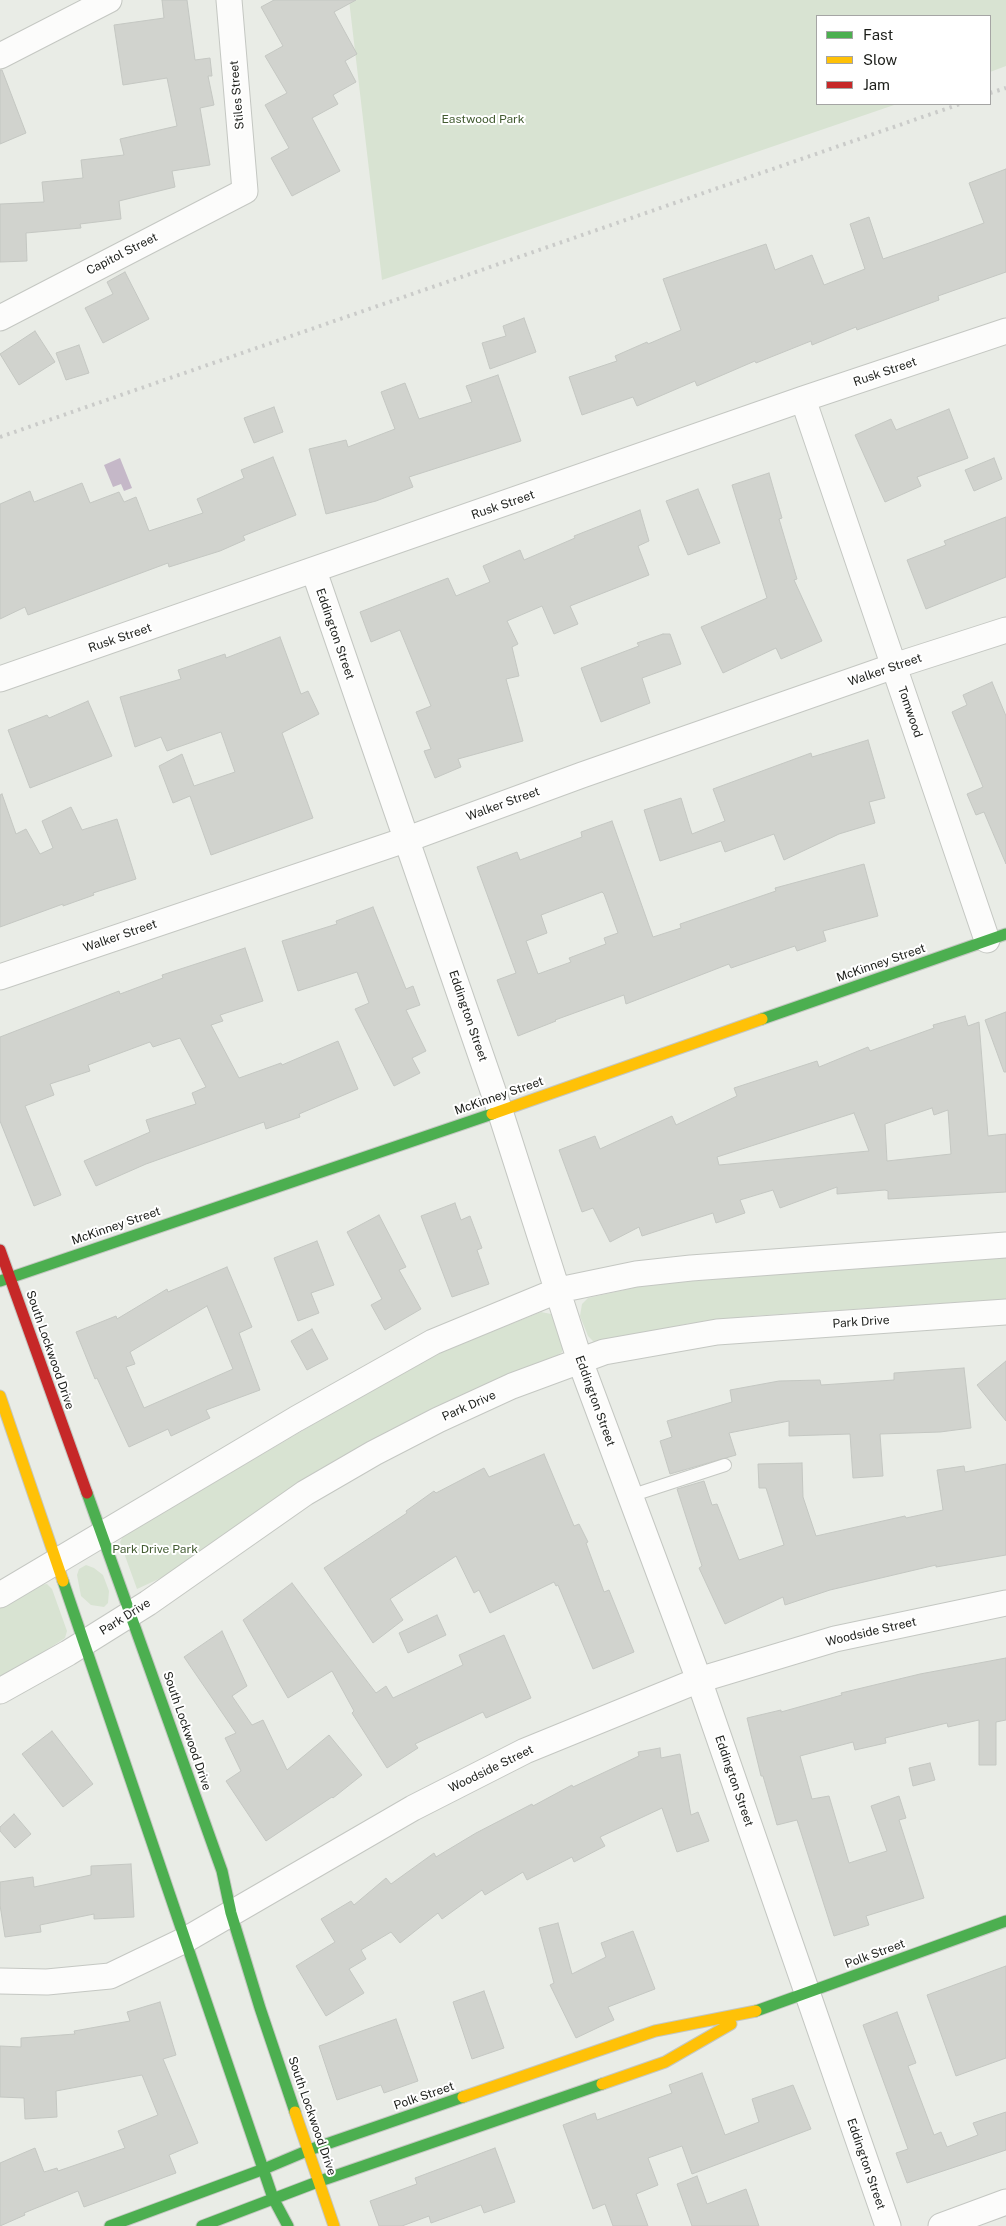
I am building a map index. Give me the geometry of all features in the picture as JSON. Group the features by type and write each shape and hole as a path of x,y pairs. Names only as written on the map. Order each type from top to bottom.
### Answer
{"main road":[{"name":"McKinney Street","path":"5,1279 500,1110 996,937"},
{"name":"South Lockwood Drive","path":"0,1250 5,1279 131,1613 222,1871 231,1913 260,2008 334,2226"},
{"path":"0,1396 55,1563 187,1939 273,2198 288,2226"},
{"name":"Polk Street","path":"110,2226 264,2169 309,2150 655,2032 752,2012 1006,1921"},
{"name":"Polk Street","path":"202,2226 320,2181 665,2062 752,2012"}],"street":[{"path":"0,56 109,0"},
{"name":"Stiles Street","path":"229,0 245,191"},
{"name":"Capitol Street","path":"0,318 245,191"},
{"name":"Rusk Street","path":"0,679 803,399 1006,331"},
{"name":"Tomwood","path":"803,399 894,666 996,937"},
{"name":"Eddington Street","path":"314,571 500,1110 559,1290 580,1361 699,1680 888,2226"},
{"name":"Walker Street","path":"0,977 408,839 582,775 894,666 1006,630"},
{"path":"0,1595 296,1419 433,1342 559,1290 636,1274 691,1268 1006,1246"},
{"name":"Park Drive","path":"0,1691 84,1643 131,1613 305,1493 374,1453 438,1420 512,1386 604,1352 717,1332 1006,1312"},
{"name":"Woodside Street","path":"0,1981 47,1982 110,1976 187,1939 413,1808 525,1751 699,1680 835,1639 1006,1603"},
{"path":"941,2226 1006,2202"}],"lane":[{"path":"630,1496 725,1465"}],"green space":[{"name":"Eastwood Park","path":"349,0 1006,0 1006,66 991,72 991,15 816,15 816,105 894,105 382,280"},
{"path":"1006,1258 1006,1299 752,1316 686,1324 602,1343 594,1342 588,1336 580,1316 582,1304 588,1298 651,1284"},
{"name":"Park Drive Park","path":"541,1312 551,1314 565,1343 562,1352 554,1358 360,1451 163,1577 137,1589 120,1542 123,1536 389,1380 446,1350"},
{"path":"86,1565 103,1575 109,1591 108,1603 104,1607 91,1605 81,1596 77,1575 79,1569"},
{"path":"47,1584 52,1589 67,1631 65,1638 0,1680 0,1608 39,1585"}],"shaded area":[{"path":"120,458 132,488 124,491 121,484 113,487 104,465"}],"building":[{"path":"162,0 187,0 195,60 210,58 212,76 208,76 214,105 200,108 210,165 172,171 175,187 119,201 121,219 80,224 81,228 26,233 27,261 0,262 0,204 44,202 42,182 83,178 81,160 124,155 120,139 177,126 167,78 123,85 114,25 164,18"},
{"path":"274,0 356,0 334,12 357,54 345,61 356,82 333,95 338,104 312,118 340,171 292,196 271,158 289,148 265,105 287,93 265,56 283,46 261,7"},
{"path":"0,70 2,70 26,133 0,144"},
{"path":"1006,169 1006,272 938,296 939,300 857,330 856,327 812,345 811,341 756,363 755,361 697,386 695,381 637,406 633,397 582,415 569,377 617,361 615,356 681,330 663,279 766,244 775,270 812,255 824,285 865,269 850,224 869,217 883,259 929,243 984,223 969,183"},
{"path":"125,272 149,319 103,343 85,308 113,294 107,282"},
{"path":"524,318 536,352 490,369 482,343 506,336 503,326"},
{"path":"35,331 55,362 19,385 0,354"},
{"path":"79,345 89,373 66,380 56,353"},
{"path":"498,375 521,441 409,477 413,487 376,501 326,514 309,449 346,440 348,447 395,429 381,392 405,383 419,419 472,402 466,386"},
{"path":"274,407 283,432 254,443 244,418"},
{"path":"949,409 968,458 917,477 921,486 885,502 855,435 891,419 896,430"},
{"path":"273,457 296,515 243,536 245,540 220,551 169,567 168,563 28,615 25,607 0,619 0,504 30,491 34,502 82,483 90,503 119,492 124,502 136,497 149,531 203,513 197,499 244,478 241,470"},
{"path":"994,458 1002,479 974,491 965,470"},
{"path":"769,473 782,518 779,519 797,579 794,580 822,641 781,659 776,648 723,673 701,627 767,598 732,485"},
{"path":"698,489 720,543 688,555 666,501"},
{"path":"640,510 649,541 638,546 649,575 570,606 578,624 554,634 542,606 507,621 518,644 512,647 519,676 506,679 523,741 458,759 461,767 435,778 424,751 431,749 416,712 431,706 400,630 371,642 360,612 448,578 456,596 490,582 483,566 520,550 524,560 575,538 574,536"},
{"path":"1006,517 1006,577 926,609 907,560 946,545 944,541"},
{"path":"663,634 670,634 681,664 642,678 650,703 601,722 581,668 639,646 637,643"},
{"path":"280,637 301,694 308,691 319,714 282,733 313,818 211,855 190,796 173,803 159,766 182,754 194,786 235,772 221,732 167,751 161,737 135,747 120,697 181,679 178,670 225,654 226,658"},
{"path":"992,682 1006,716 1006,864 984,812 976,815 967,794 983,787 952,712 967,705 963,695"},
{"path":"88,701 112,756 30,788 8,730 47,715 49,718"},
{"path":"868,740 885,798 869,802 875,823 839,834 784,860 774,834 725,852 721,841 660,861 644,810 681,798 692,834 725,821 713,789 811,753 812,757"},
{"path":"2,794 16,834 26,829 40,854 53,848 42,821 71,807 82,830 117,819 136,879 0,927 0,795"},
{"path":"612,821 653,937 681,928 680,924 776,891 775,888 864,864 878,916 823,931 826,941 797,951 795,946 731,968 729,964 626,1004 624,995 555,1020 518,1036 497,980 516,973 477,867 517,852 520,860 582,837 581,832","holes":["602,892 618,933 604,938 606,944 569,958 571,962 538,974 526,941 547,933 541,915"]},
{"path":"373,907 406,989 413,986 420,1005 406,1010 426,1051 412,1058 420,1073 394,1086 355,1009 369,1003 357,972 298,991 282,941 337,924 336,921"},
{"path":"245,948 263,1001 220,1015 223,1021 211,1025 239,1078 281,1063 282,1065 338,1041 358,1089 299,1114 300,1117 266,1129 264,1122 146,1164 96,1186 84,1161 150,1132 146,1120 196,1104 192,1093 206,1087 180,1038 153,1047 150,1042 88,1065 90,1071 50,1084 54,1095 25,1106 61,1195 34,1206 0,1121 0,1037 119,991 120,994 163,978 162,975"},
{"path":"1006,1012 1006,1072 1004,1072 985,1020"},
{"path":"965,1016 968,1026 979,1022 988,1136 1006,1134 1006,1192 888,1199 888,1191 885,1190 837,1194 837,1187 780,1208 773,1190 740,1200 745,1213 716,1223 713,1213 642,1236 639,1227 610,1242 593,1208 582,1212 559,1150 595,1136 600,1149 672,1116 676,1125 737,1096 734,1088 817,1061 819,1067 868,1047 870,1051 934,1028 933,1025","holes":["932,1108 934,1115 948,1110 951,1154 887,1161 885,1124","854,1113 869,1151 719,1165 717,1157"]},
{"path":"455,1203 461,1220 470,1216 482,1248 477,1250 489,1284 452,1297 421,1216"},
{"path":"379,1215 406,1267 399,1270 421,1309 385,1330 371,1305 382,1299 347,1232"},
{"path":"317,1241 334,1285 311,1293 319,1313 298,1321 274,1258"},
{"path":"227,1267 252,1327 239,1333 260,1390 206,1410 210,1418 171,1436 168,1429 129,1447 97,1378 95,1379 76,1332 116,1316 117,1319 167,1289 168,1292","holes":["207,1306 233,1369 144,1408 126,1367 135,1364 130,1352"]},
{"path":"312,1329 328,1359 307,1370 291,1341"},
{"path":"1006,1361 1006,1421 977,1385"},
{"path":"964,1368 971,1428 940,1432 880,1434 883,1476 853,1478 850,1434 789,1436 789,1421 729,1433 736,1455 670,1474 660,1441 672,1437 667,1421 732,1402 730,1390 779,1381 820,1380 821,1385 894,1380 894,1373"},
{"path":"544,1454 574,1526 579,1524 588,1542 586,1543 604,1592 609,1590 634,1652 593,1669 558,1585 556,1586 554,1582 490,1613 479,1590 474,1593 456,1556 390,1599 403,1620 373,1643 324,1568 407,1513 406,1511 434,1491 436,1493 484,1468 489,1477"},
{"path":"802,1463 803,1497 816,1536 905,1516 906,1518 943,1510 937,1470 964,1466 965,1472 1006,1464 1006,1555 936,1567 936,1565 830,1590 785,1605 783,1597 725,1624 699,1568 702,1566 677,1489 704,1481 712,1505 717,1504 739,1560 784,1545 766,1488 759,1488 758,1464"},
{"path":"292,1583 376,1693 386,1686 393,1698 463,1665 459,1655 504,1635 531,1698 486,1718 483,1712 415,1744 418,1748 387,1768 352,1713 354,1711 332,1671 288,1698 243,1620"},
{"path":"437,1615 446,1635 408,1653 399,1633"},
{"path":"222,1631 247,1686 232,1696 252,1725 263,1720 287,1770 329,1735 362,1775 333,1798 266,1841 226,1781 241,1771 225,1738 236,1733 184,1657"},
{"path":"1006,1658 1006,1720 996,1722 996,1765 979,1765 979,1720 948,1727 947,1723 885,1738 886,1743 855,1750 853,1742 800,1756 812,1799 829,1796 849,1863 887,1851 871,1806 899,1796 906,1818 899,1820 924,1898 866,1916 869,1925 834,1936 797,1820 777,1825 763,1776 761,1776 747,1718 781,1710 781,1712 842,1695 841,1693 920,1674"},
{"path":"52,1731 93,1784 63,1807 22,1754"},
{"path":"660,1748 661,1758 680,1754 691,1815 698,1812 709,1841 677,1852 662,1808 600,1837 605,1846 574,1862 572,1857 527,1880 523,1872 485,1895 482,1890 442,1919 438,1913 400,1943 391,1932 361,1950 366,1959 349,1969 364,1993 326,2016 296,1966 335,1942 321,1919 351,1901 354,1905 386,1878 391,1884 434,1853 436,1857 476,1833 532,1804 533,1806 572,1785 573,1787 639,1756 638,1752"},
{"path":"930,1763 935,1780 913,1786 909,1768"},
{"path":"14,1814 31,1834 15,1848 0,1831 0,1827"},
{"path":"131,1864 134,1917 94,1919 94,1914 40,1925 41,1932 5,1937 0,1905 0,1882 33,1877 34,1887 91,1875 91,1866"},
{"path":"558,1923 572,1974 606,1957 601,1943 633,1931 655,1989 608,2007 614,2020 576,2038 550,1985 554,1983 539,1928"},
{"path":"1006,1966 1006,2058 956,2076 927,1995"},
{"path":"484,1991 504,2048 472,2059 453,2002"},
{"path":"160,2002 176,2055 163,2059 198,2143 169,2155 176,2173 84,2207 78,2191 24,2213 25,2215 0,2226 0,2163 35,2148 44,2172 57,2168 58,2171 125,2148 118,2131 158,2115 142,2075 56,2091 57,2117 25,2119 24,2098 0,2097 0,2046 21,2047 21,2038 75,2034 74,2031 130,2021 127,2012"},
{"path":"897,2012 916,2063 908,2066 934,2135 941,2132 947,2147 978,2135 973,2123 1006,2112 1006,2150 907,2183 896,2153 908,2149 863,2025"},
{"path":"396,2019 418,2081 384,2093 381,2085 337,2100 319,2046"},
{"path":"702,2073 725,2135 759,2122 752,2099 793,2085 811,2129 692,2174 682,2146 648,2158 658,2185 636,2194 648,2226 613,2226 605,2204 593,2209 563,2125 595,2113 597,2120 672,2093 669,2085"},
{"path":"495,2148 515,2202 484,2213 481,2205 431,2223 429,2216 402,2226 379,2226 370,2201 417,2184 415,2178"},
{"path":"697,2176 707,2204 746,2189 759,2226 692,2226 677,2184"}],"railway":[{"path":"991,93 1006,88"},
{"path":"0,437 957,105"}],"traffic: fast":[{"path":"762,1019 1006,934"},
{"path":"0,1281 492,1114"},
{"path":"87,1493 222,1871 231,1913 295,2112"},
{"path":"63,1581 273,2198 288,2226"},
{"path":"756,2011 1006,1921"},
{"path":"202,2226 320,2181 602,2084"},
{"path":"110,2226 264,2169 309,2150 463,2097"}],"traffic: slow":[{"path":"492,1114 762,1019"},
{"path":"0,1396 63,1581"},
{"path":"463,2097 655,2031 756,2011"},
{"path":"602,2084 665,2062 731,2024"},
{"path":"295,2112 334,2226"}],"traffic: jam":[{"path":"0,1250 87,1493"}]}
